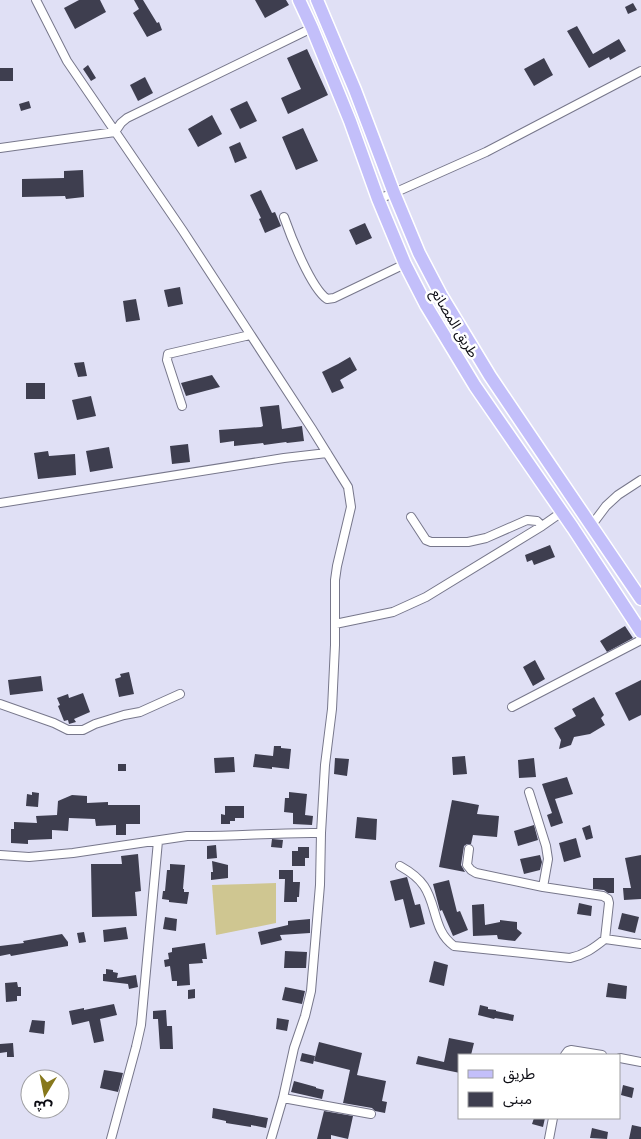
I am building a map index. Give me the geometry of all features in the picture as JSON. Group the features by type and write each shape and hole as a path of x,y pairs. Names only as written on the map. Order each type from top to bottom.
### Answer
{"main road":[{"name":"طريق المصانع","path":"299,0 350,121 378,199 405,264 426,305 475,386 562,512 641,632"},
{"name":"طريق المصانع","path":"317,0 355,90 419,253 441,295 490,376 641,599"}],"street":[{"path":"36,0 68,61 183,231 348,487 351,507 337,566 332,709 325,765 320,885 311,991 294,1048 283,1098 271,1139"},
{"path":"116,132 121,123 127,118 312,28"},
{"path":"378,199 486,152 641,71"},
{"path":"0,148 116,132"},
{"path":"284,217 308,272 322,295 327,299 334,298 405,264"},
{"path":"182,406 167,360 168,354 250,335"},
{"path":"0,503 284,458 327,453"},
{"path":"591,526 606,506 618,495 641,480"},
{"path":"335,624 393,612 426,597 562,512"},
{"path":"411,516 426,540 431,542 468,542 486,538 527,520 537,521 542,526"},
{"path":"512,707 641,640"},
{"path":"0,704 54,723 68,730 83,730 95,724 140,712 180,694"},
{"path":"529,792 546,846 548,859 543,887"},
{"path":"0,855 29,857 73,853 187,836 293,832 321,833"},
{"path":"111,1139 141,1025 158,841"},
{"path":"469,849 468,865 471,870 476,872 543,887 603,896 608,899 605,939"},
{"path":"400,866 412,874 424,886 442,934 454,946 570,958 586,953 605,939 641,944"},
{"path":"566,1054 571,1050 596,1054"},
{"path":"621,1058 641,1062"},
{"path":"283,1098 371,1114"},
{"path":"549,1139 553,1119"}],"shaded area":[{"path":"276,883 276,923 216,935 212,885"}],"building":[{"path":"79,0 100,0 106,12 75,29 64,8"},
{"path":"134,0 143,0 157,23 159,22 162,30 147,37 133,13 139,9"},
{"path":"255,0 286,0 289,5 265,18"},
{"path":"633,3 637,10 628,14 625,7"},
{"path":"577,26 593,54 619,39 626,51 610,60 609,57 589,68 567,31"},
{"path":"307,49 328,95 288,114 281,98 301,89 287,58"},
{"path":"544,58 553,75 534,86 524,69"},
{"path":"88,65 96,78 91,81 83,69"},
{"path":"0,68 13,68 13,81 0,81"},
{"path":"145,77 153,93 138,101 130,85"},
{"path":"29,101 31,108 21,111 19,104"},
{"path":"247,101 257,121 240,129 230,109"},
{"path":"212,115 222,134 198,147 188,129"},
{"path":"303,128 318,161 296,170 282,137"},
{"path":"240,142 247,158 235,163 229,147"},
{"path":"83,170 84,197 66,199 65,196 22,197 22,179 64,178 64,171"},
{"path":"261,190 272,213 275,212 281,226 265,233 259,219 261,218 250,195"},
{"path":"365,223 372,238 356,245 349,230"},
{"path":"180,287 183,304 168,307 164,290"},
{"path":"136,299 140,320 126,322 123,301"},
{"path":"350,357 357,370 340,380 344,388 332,393 322,372"},
{"path":"84,362 87,376 78,377 74,363"},
{"path":"212,375 220,387 186,396 181,383"},
{"path":"26,383 45,383 45,399 26,399"},
{"path":"91,396 96,416 77,420 72,400"},
{"path":"279,405 282,429 302,426 304,441 234,446 234,441 220,443 219,430 261,427 263,426 260,407"},
{"path":"188,444 190,462 172,464 170,446"},
{"path":"109,447 113,468 90,472 86,451"},
{"path":"48,451 49,456 75,454 76,475 38,479 34,453"},
{"path":"550,545 555,557 534,565 532,560 527,562 525,555"},
{"path":"625,626 633,638 607,652 600,641"},
{"path":"535,660 545,679 533,686 523,667"},
{"path":"129,672 134,694 119,697 115,679 121,677 120,674"},
{"path":"41,676 43,691 10,695 8,680"},
{"path":"641,680 641,715 629,721 615,693"},
{"path":"83,693 90,712 74,719 76,722 69,724 68,720 64,721 57,698 68,694 69,698"},
{"path":"594,697 604,715 601,718 605,725 590,734 574,737 571,745 559,749 561,740 554,728 576,716 572,709"},
{"path":"274,746 291,749 289,769 253,767 255,754 273,756"},
{"path":"465,756 467,774 453,775 452,757"},
{"path":"234,757 235,772 215,773 214,758"},
{"path":"335,758 349,759 347,776 334,774"},
{"path":"534,758 536,777 519,778 518,760"},
{"path":"118,764 126,764 126,771 118,771"},
{"path":"567,777 573,794 555,799 563,823 551,827 547,815 552,813 542,784"},
{"path":"32,792 39,793 38,807 26,806 27,794 32,795"},
{"path":"289,792 307,794 305,815 313,816 312,825 293,824 293,813 284,812 285,798 289,798"},
{"path":"72,795 87,796 87,803 108,802 108,805 140,805 140,824 126,824 126,835 116,835 116,825 96,826 95,819 69,818 68,831 52,830 52,839 28,840 28,844 11,843 11,829 14,829 14,822 37,823 36,816 57,815 58,801"},
{"path":"452,800 479,805 477,814 499,816 497,837 473,835 471,844 464,846 461,865 465,872 439,867"},
{"path":"225,806 244,806 244,818 235,818 235,821 230,821 230,824 221,824 221,814 225,815"},
{"path":"357,817 377,819 376,840 355,838"},
{"path":"534,825 538,840 518,846 514,831"},
{"path":"590,825 593,838 586,840 582,828"},
{"path":"576,838 581,857 564,862 559,843"},
{"path":"272,839 283,840 282,848 271,847"},
{"path":"216,845 217,858 207,859 207,846"},
{"path":"298,847 309,847 309,858 305,858 305,866 292,866 292,851 298,851"},
{"path":"138,854 141,891 135,892 137,916 92,917 91,864 122,864 121,856"},
{"path":"540,855 542,862 540,870 524,874 520,859"},
{"path":"641,855 641,899 624,900 623,888 631,888 625,858"},
{"path":"212,861 228,865 228,878 211,880 211,872 213,872"},
{"path":"170,864 185,865 183,889 184,892 189,892 187,904 169,902 169,900 162,899 163,891 165,891 167,870 170,870"},
{"path":"279,870 293,870 293,882 300,882 297,902 284,902 285,879 279,879"},
{"path":"407,877 415,905 420,904 425,924 410,928 403,899 395,901 390,881"},
{"path":"593,878 614,878 614,893 593,889"},
{"path":"449,880 457,912 460,911 468,930 453,936 442,910 440,911 433,884"},
{"path":"579,903 592,906 591,916 577,914"},
{"path":"484,904 485,925 500,922 500,920 517,922 517,929 522,933 515,941 498,939 497,935 473,936 472,905"},
{"path":"622,913 639,917 635,933 618,929"},
{"path":"165,917 177,919 176,931 163,929"},
{"path":"310,919 310,933 280,935 282,940 261,945 258,932 288,925 288,921"},
{"path":"126,927 128,939 104,942 103,930"},
{"path":"84,932 86,942 79,943 77,933"},
{"path":"62,934 68,942 68,946 11,956 10,954 0,956 0,946 24,943 23,941"},
{"path":"205,943 207,959 202,959 203,963 189,964 190,985 177,986 177,981 172,981 170,966 165,967 164,960 169,959 168,953 172,952 172,948"},
{"path":"285,951 307,952 306,968 284,968"},
{"path":"434,961 448,965 444,986 429,982"},
{"path":"106,969 118,973 117,978 136,975 138,987 129,989 128,984 103,981 103,974 106,974"},
{"path":"17,982 18,987 21,987 21,996 17,996 17,1001 6,1002 5,983"},
{"path":"608,983 627,986 626,999 606,997"},
{"path":"285,987 305,991 302,1004 282,1000"},
{"path":"195,989 195,998 188,999 188,990"},
{"path":"114,1004 117,1015 100,1019 104,1041 94,1043 89,1021 72,1025 69,1011"},
{"path":"480,1005 488,1007 488,1009 514,1015 513,1021 478,1015"},
{"path":"166,1010 167,1026 172,1026 173,1049 160,1049 158,1019 153,1019 153,1011"},
{"path":"277,1018 289,1020 287,1031 276,1029"},
{"path":"32,1020 45,1021 44,1034 29,1032"},
{"path":"449,1038 474,1043 471,1054 458,1054 458,1073 416,1064 418,1056 444,1062"},
{"path":"319,1042 362,1053 357,1075 386,1081 382,1101 387,1102 385,1113 375,1111 372,1108 343,1103 350,1070 314,1061"},
{"path":"13,1043 14,1057 7,1057 7,1052 0,1053 0,1044"},
{"path":"302,1053 315,1056 313,1064 300,1061"},
{"path":"104,1070 123,1073 118,1092 100,1088"},
{"path":"294,1081 324,1090 322,1099 291,1092"},
{"path":"623,1085 634,1088 632,1098 621,1095"},
{"path":"213,1108 268,1118 266,1128 226,1123 226,1121 212,1118"},
{"path":"324,1111 353,1116 348,1139 331,1135 331,1139 317,1139"},
{"path":"534,1119 545,1119 543,1127 532,1124"},
{"path":"632,1125 641,1127 641,1139 629,1139"},
{"path":"592,1128 608,1132 607,1139 590,1138"}]}
